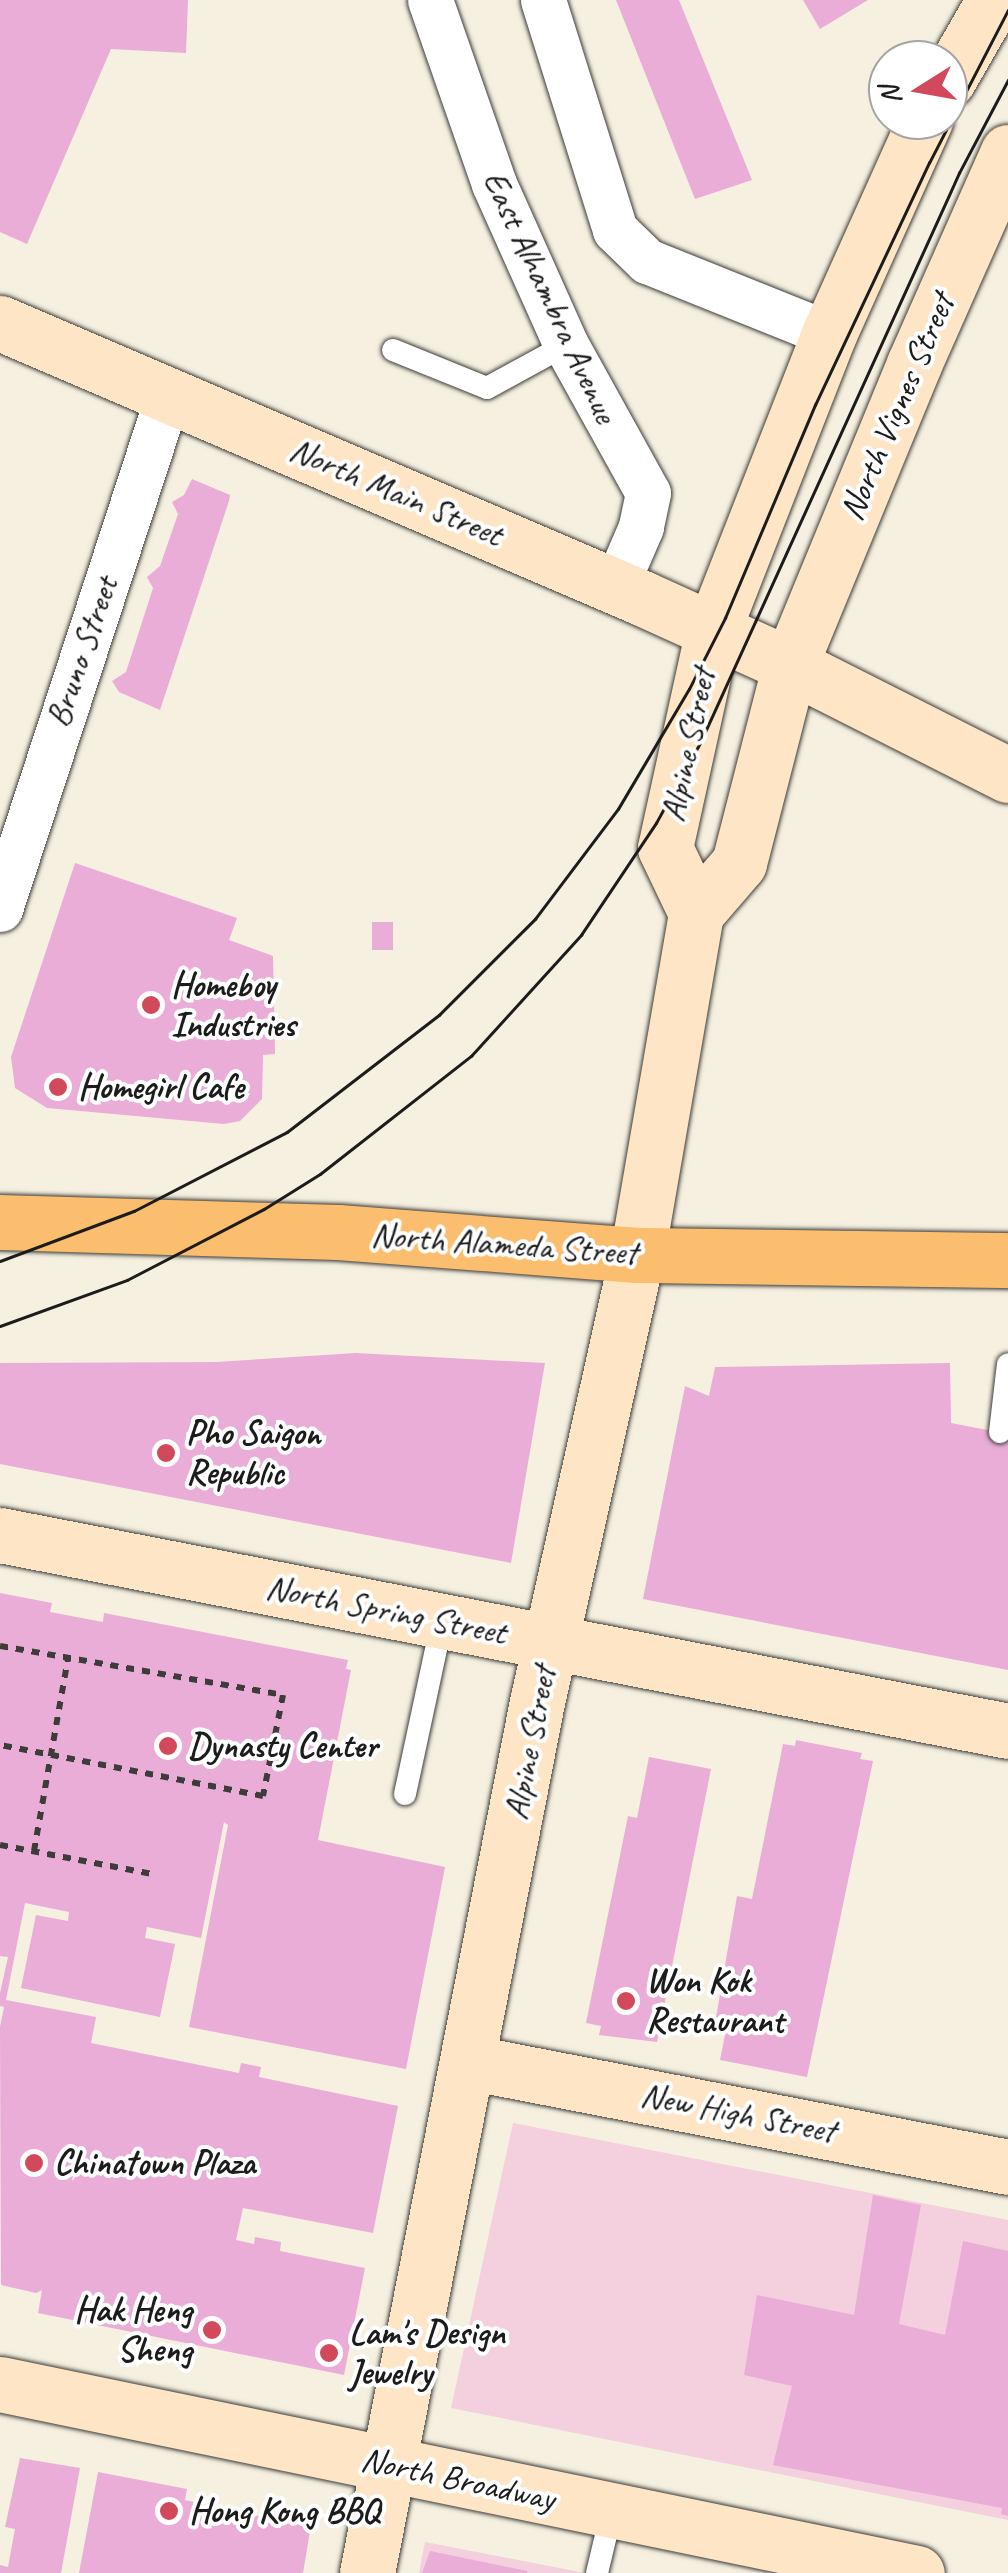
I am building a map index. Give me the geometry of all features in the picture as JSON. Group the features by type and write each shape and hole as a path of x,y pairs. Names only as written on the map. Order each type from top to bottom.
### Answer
{"main road":[{"name":"North Alameda Street","path":"0,1222 338,1232 638,1255 1008,1260"}],"street":[{"name":"East Alhambra Avenue","path":"430,0 494,184 566,345 648,493 641,527 614,587"},
{"path":"543,0 615,230 647,261 829,334"},
{"path":"968,45 994,0"},
{"path":"712,630 829,334 916,140"},
{"name":"North Vignes Street","path":"790,665 914,364 1008,152"},
{"name":"North Main Street","path":"0,322 790,665 1008,775"},
{"name":"Bruno Street","path":"0,910 168,395"},
{"name":"Alpine Street","path":"367,2573 550,1643 638,1255 696,914 665,848 712,630"},
{"path":"696,914 739,863 790,665"},
{"name":"North Main Street","path":"790,665 868,670 1008,735"},
{"name":"North Spring Street","path":"0,1535 1008,1731"},
{"name":"New High Street","path":"468,2062 1008,2167"},
{"name":"North Broadway","path":"0,2384 612,2510 764,2557 917,2573"}],"lane":[{"path":"393,350 487,388 566,345"},
{"path":"1000,1432 1008,1364"},
{"path":"405,1794 442,1620"},
{"path":"597,2573 612,2510"}],"path":[{"path":"0,1646 284,1695 263,1796 0,1745"},
{"path":"34,1851 68,1658"},
{"path":"0,1844 152,1874"}],"shaded area":[{"path":"513,2123 1008,2220 1008,2520 451,2408"},
{"path":"425,2542 585,2573 419,2573"}],"building":[{"path":"0,0 188,0 186,53 111,49 27,244 0,232"},
{"path":"616,0 679,0 752,180 695,199"},
{"path":"803,0 868,0 820,29"},
{"path":"192,479 230,495 160,710 119,692 112,681 126,672 153,588 147,577 160,566 178,514 172,502 184,495"},
{"name":"Homeboy Industries","path":"75,863 237,918 229,940 273,956 275,1054 263,1055 262,1099 240,1121 224,1124 47,1108 15,1088 11,1057"},
{"path":"372,922 393,922 393,950 372,950"},
{"path":"356,1353 545,1363 511,1563 0,1464 0,1363 216,1362"},
{"path":"950,1363 951,1423 1008,1434 1008,1670 643,1599 685,1386 709,1396 715,1367"},
{"path":"0,1593 52,1603 50,1612 103,1622 104,1613 348,1660 346,1669 351,1670 318,1840 445,1867 406,2069 189,2027 228,1825 224,1822 201,1938 147,1927 145,1938 175,1944 160,2017 21,1988 36,1915 68,1921 69,1912 25,1903 6,2000 96,2017 91,2043 239,2073 241,2063 261,2067 259,2077 398,2106 373,2233 243,2208 236,2240 254,2244 255,2237 281,2242 280,2251 365,2268 344,2375 38,2313 42,2290 36,2293 1,2285 0,2027 4,2007 0,2006 0,1993 8,1957 0,1956"},
{"path":"796,1740 862,1753 860,1759 873,1761 807,2077 720,2060 727,2025 715,2023 737,1896 752,1899 783,1744 795,1746"},
{"path":"649,1757 711,1769 657,2042 599,2035 601,2026 586,2023 628,1816 637,1818"},
{"path":"873,2195 921,2205 899,2324 945,2335 963,2241 1008,2251 1008,2516 1001,2514 1002,2508 773,2465 792,2386 744,2375 757,2295 854,2315"},
{"path":"20,2458 80,2468 61,2573 0,2573 0,2565 8,2567 15,2529 5,2527"},
{"path":"98,2472 187,2489 185,2500 273,2519 276,2505 313,2513 303,2573 79,2573"},
{"path":"430,2551 527,2571 527,2573 422,2573"}],"tram line":[{"path":"0,1261 134,1211 287,1132 439,1015 535,919 618,809 689,689 725,618 815,405 929,163 1008,10"},
{"path":"0,1326 127,1280 264,1209 320,1174 471,1056 581,935 656,823 700,743 959,173 1008,80"}],"place":[{"name":"Homeboy Industries","path":"151,1005"},
{"name":"Homegirl Cafe","path":"58,1087"},
{"name":"Pho Saigon Republic","path":"166,1453"},
{"name":"Dynasty Center","path":"168,1746"},
{"name":"Won Kok Restaurant","path":"626,2001"},
{"name":"Chinatown Plaza","path":"34,2163"},
{"name":"Hak Heng Sheng","path":"212,2330"},
{"name":"Lam's Design Jewelry","path":"329,2353"},
{"name":"Hong Kong BBQ","path":"169,2511"}]}
